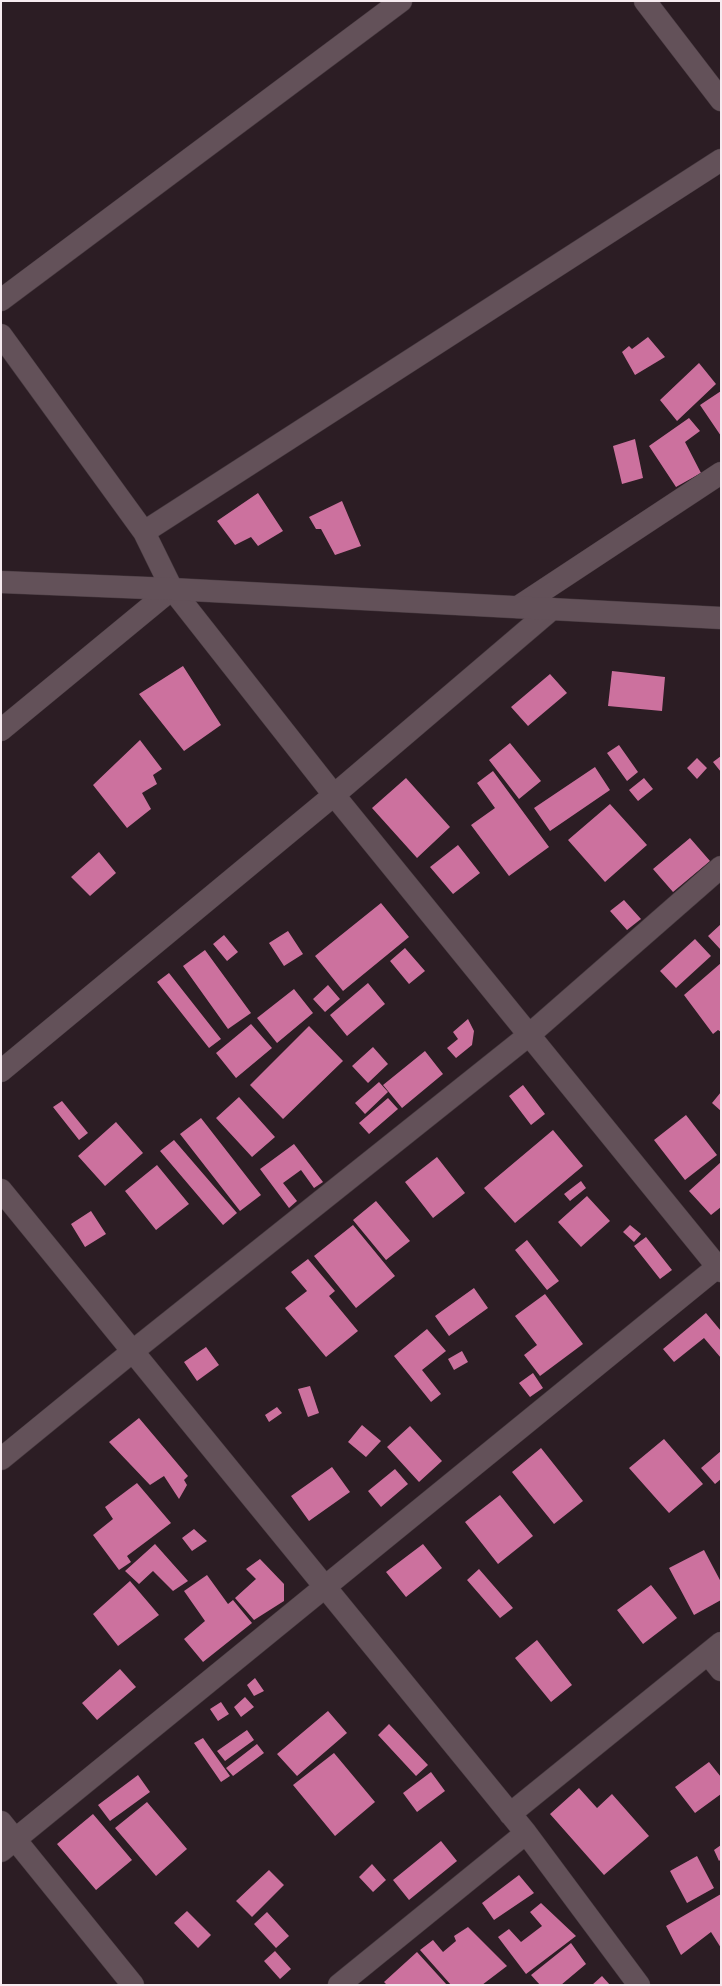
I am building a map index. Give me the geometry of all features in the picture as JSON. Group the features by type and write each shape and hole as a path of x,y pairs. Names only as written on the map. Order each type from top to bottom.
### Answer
{"street":[{"path":"1,300 401,1"},
{"path":"645,1 721,100"},
{"path":"144,532 721,160"},
{"path":"1,335 144,532 172,589 334,795 720,1267 8,1846"},
{"path":"518,607 721,473"},
{"path":"1,582 172,589 721,618"},
{"path":"1,730 172,589"},
{"path":"1,1071 334,795 552,609"},
{"path":"1,1459 529,1035 721,867"},
{"path":"1,1190 526,1833 639,1985"},
{"path":"510,1814 717,1656"},
{"path":"1,1822 8,1846 133,1985"},
{"path":"339,1985 526,1833"}],"building":[{"path":"648,337 665,357 635,375 622,352 629,346 632,349"},
{"path":"699,363 716,384 677,421 660,400"},
{"path":"721,391 721,436 700,405"},
{"path":"689,418 700,431 685,442 701,473 676,487 649,446"},
{"path":"635,439 643,478 622,484 613,446"},
{"path":"258,493 283,531 258,546 251,537 235,545 217,521"},
{"path":"342,501 361,546 335,555 321,529 316,529 309,517"},
{"path":"183,666 221,725 184,751 139,694"},
{"path":"612,671 665,677 662,711 608,706"},
{"path":"550,674 567,693 528,726 511,707"},
{"path":"140,740 162,769 153,775 157,784 142,793 151,809 127,828 93,785"},
{"path":"510,743 541,781 519,799 489,760"},
{"path":"619,745 638,772 627,781 607,753"},
{"path":"721,756 721,772 713,762"},
{"path":"697,758 707,768 697,779 687,768"},
{"path":"595,767 610,790 550,831 534,808"},
{"path":"493,771 549,847 509,876 471,825 495,808 477,783"},
{"path":"406,778 450,827 417,858 372,808"},
{"path":"644,778 653,789 638,801 629,790"},
{"path":"610,804 647,845 605,882 568,840"},
{"path":"690,838 710,861 673,892 653,869"},
{"path":"458,845 480,873 453,894 430,867"},
{"path":"99,852 116,873 90,896 71,877"},
{"path":"624,900 641,919 627,930 610,911"},
{"path":"381,903 409,937 343,991 315,956"},
{"path":"721,924 721,950 708,936"},
{"path":"288,931 303,954 284,966 269,943"},
{"path":"224,935 238,952 227,961 213,944"},
{"path":"695,939 711,956 676,988 660,971"},
{"path":"405,948 425,971 409,984 390,961"},
{"path":"205,950 251,1013 228,1029 183,966"},
{"path":"721,963 721,1032 718,1030 713,1034 684,995"},
{"path":"169,973 221,1039 209,1048 157,982"},
{"path":"368,983 385,1004 347,1036 330,1015"},
{"path":"328,985 340,999 325,1012 313,999"},
{"path":"294,989 313,1013 277,1043 257,1018"},
{"path":"468,1019 474,1031 472,1045 456,1058 447,1048 458,1039 453,1032"},
{"path":"251,1024 272,1048 236,1078 216,1053"},
{"path":"309,1026 343,1061 283,1119 250,1085"},
{"path":"373,1047 388,1064 368,1083 352,1066"},
{"path":"425,1051 443,1074 402,1108 383,1085"},
{"path":"379,1082 388,1092 365,1114 355,1103"},
{"path":"523,1085 545,1114 531,1125 509,1096"},
{"path":"721,1092 721,1111 712,1103"},
{"path":"239,1097 275,1137 252,1157 216,1118"},
{"path":"388,1098 398,1109 369,1134 359,1123"},
{"path":"62,1101 88,1133 79,1140 53,1107"},
{"path":"686,1115 717,1155 685,1180 654,1140"},
{"path":"201,1118 261,1195 240,1211 180,1134"},
{"path":"116,1122 143,1153 105,1186 78,1156"},
{"path":"553,1130 583,1166 515,1223 484,1188"},
{"path":"174,1140 237,1213 223,1225 160,1151"},
{"path":"294,1144 323,1182 314,1188 301,1170 283,1183 297,1201 289,1208 260,1169"},
{"path":"437,1157 465,1193 433,1218 405,1182"},
{"path":"721,1162 721,1207 711,1215 689,1191"},
{"path":"157,1165 189,1204 156,1230 125,1191"},
{"path":"581,1181 586,1188 570,1201 564,1194"},
{"path":"587,1196 610,1221 581,1247 558,1222"},
{"path":"376,1201 410,1241 386,1260 353,1220"},
{"path":"91,1211 106,1234 85,1247 71,1224"},
{"path":"353,1225 395,1276 356,1308 314,1256"},
{"path":"630,1225 641,1234 634,1242 623,1232"},
{"path":"646,1237 672,1270 660,1279 634,1246"},
{"path":"527,1240 559,1281 547,1290 515,1250"},
{"path":"308,1259 335,1291 329,1296 358,1331 326,1357 285,1308 307,1291 291,1272"},
{"path":"474,1288 488,1308 449,1336 435,1316"},
{"path":"545,1294 583,1344 540,1376 524,1355 537,1345 515,1316"},
{"path":"706,1313 721,1331 721,1358 704,1338 674,1362 663,1349"},
{"path":"427,1329 446,1351 422,1370 441,1394 431,1402 394,1356"},
{"path":"206,1347 219,1365 197,1381 184,1362"},
{"path":"462,1351 468,1362 454,1370 448,1359"},
{"path":"533,1373 543,1388 530,1397 519,1383"},
{"path":"310,1386 319,1413 308,1417 298,1389"},
{"path":"277,1407 282,1413 269,1422 265,1415"},
{"path":"139,1418 188,1476 184,1480 187,1485 179,1499 164,1476 150,1485 109,1442"},
{"path":"362,1425 381,1441 366,1457 348,1442"},
{"path":"410,1426 442,1461 419,1482 387,1447"},
{"path":"664,1439 703,1484 669,1513 629,1468"},
{"path":"541,1448 583,1501 554,1524 512,1472"},
{"path":"721,1451 721,1479 715,1484 701,1468"},
{"path":"332,1467 350,1492 309,1521 291,1496"},
{"path":"395,1469 408,1484 381,1507 368,1491"},
{"path":"137,1483 171,1523 127,1556 131,1562 119,1570 93,1535 113,1519 105,1507"},
{"path":"500,1495 533,1536 498,1564 465,1522"},
{"path":"194,1529 207,1541 192,1551 182,1538"},
{"path":"155,1544 188,1581 173,1591 153,1571 139,1584 125,1571"},
{"path":"423,1544 442,1568 406,1597 386,1572"},
{"path":"704,1550 721,1582 721,1600 694,1615 669,1568"},
{"path":"260,1559 284,1584 284,1601 254,1620 235,1598 256,1579 246,1569"},
{"path":"479,1569 513,1608 500,1618 467,1580"},
{"path":"207,1575 228,1604 233,1600 252,1623 203,1662 184,1639 205,1621 184,1591"},
{"path":"130,1581 159,1615 118,1646 93,1614"},
{"path":"651,1585 677,1618 643,1644 617,1610"},
{"path":"537,1640 572,1685 551,1702 515,1658"},
{"path":"120,1669 136,1687 97,1720 82,1703"},
{"path":"255,1678 264,1691 254,1696 247,1685"},
{"path":"245,1697 254,1707 241,1717 234,1707"},
{"path":"221,1702 229,1714 218,1721 210,1709"},
{"path":"328,1711 347,1733 297,1776 277,1754"},
{"path":"389,1724 428,1765 416,1776 378,1735"},
{"path":"247,1730 254,1740 225,1761 217,1751"},
{"path":"203,1738 230,1776 221,1782 194,1743"},
{"path":"257,1744 264,1753 233,1776 226,1768"},
{"path":"334,1753 375,1802 335,1836 293,1785"},
{"path":"709,1762 721,1777 721,1794 695,1813 675,1787"},
{"path":"431,1772 445,1791 417,1812 403,1793"},
{"path":"138,1775 150,1792 110,1821 98,1805"},
{"path":"579,1788 597,1808 612,1794 649,1836 604,1875 550,1814"},
{"path":"147,1802 187,1849 156,1876 115,1828"},
{"path":"93,1814 132,1860 96,1890 57,1844"},
{"path":"441,1841 457,1861 409,1900 393,1880"},
{"path":"721,1845 721,1859 719,1861 714,1850"},
{"path":"697,1856 714,1888 687,1903 670,1871"},
{"path":"372,1864 386,1880 373,1892 359,1877"},
{"path":"269,1870 284,1885 252,1917 236,1901"},
{"path":"519,1875 534,1893 494,1920 482,1903"},
{"path":"721,1894 721,1948 711,1932 681,1955 666,1926"},
{"path":"541,1903 576,1936 526,1974 498,1937 509,1929 521,1942 542,1926 530,1912"},
{"path":"187,1911 211,1935 198,1948 174,1923"},
{"path":"267,1912 289,1936 276,1948 254,1924"},
{"path":"468,1927 507,1966 482,1985 451,1985 420,1950 433,1940 443,1952 456,1941 454,1936"},
{"path":"571,1943 586,1964 561,1985 540,1985 531,1975"},
{"path":"275,1951 291,1969 280,1979 264,1961"},
{"path":"417,1952 447,1985 387,1985 384,1982"},
{"path":"602,1976 610,1985 592,1985"}]}
